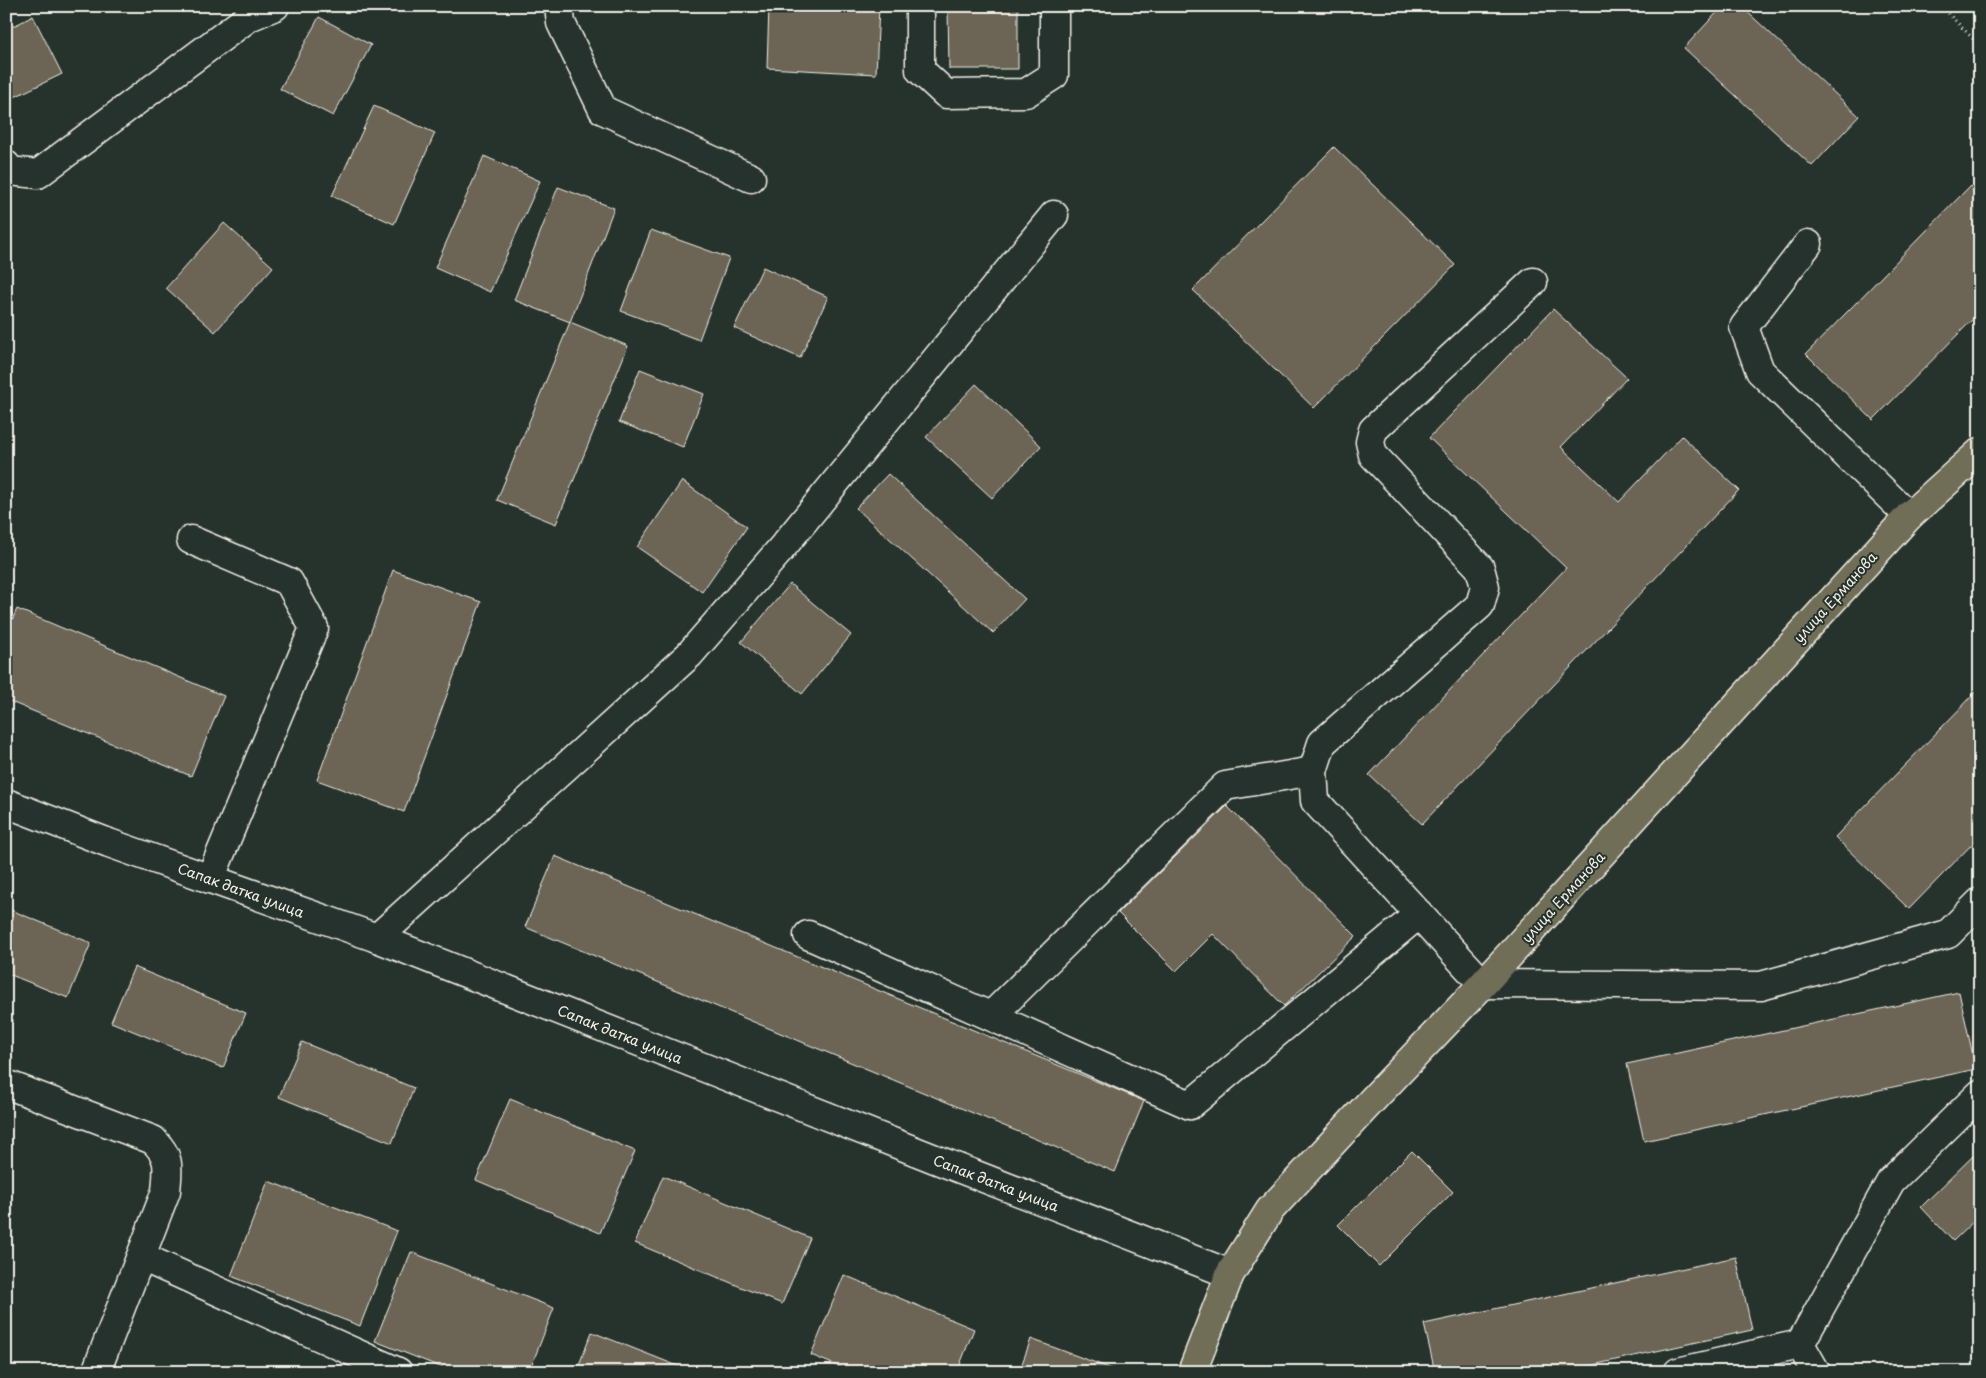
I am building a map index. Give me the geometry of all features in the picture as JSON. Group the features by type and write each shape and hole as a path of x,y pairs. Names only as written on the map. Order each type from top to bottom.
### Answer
{"main road":[{"name":"улица Ерманова","path":"1192,1372 1230,1274 1270,1210 1377,1094 1483,984 1909,516 1980,452"}],"street":[{"path":"6,165 9,171 38,174 249,17 274,6"},
{"path":"559,6 561,23 603,110 751,178"},
{"path":"920,6 920,70 946,94 1026,93 1054,75 1054,6"},
{"path":"377,938 689,655 781,549 1054,215"},
{"path":"1808,244 1744,327 1760,371 1909,516"},
{"path":"1533,282 1373,430 1370,442 1373,455 1480,568 1485,587 1480,605 1322,743 1312,771 1315,801 1483,984 1761,986 1948,934 1980,902"},
{"path":"191,540 289,582 314,628 210,879"},
{"path":"991,1016 1225,786 1312,771"},
{"name":"Сапак датка улица","path":"6,802 109,843 377,938 934,1160 1230,1274"},
{"path":"808,935 1190,1105 1419,914"},
{"path":"6,1084 153,1140 163,1149 168,1164 166,1191 96,1372"},
{"path":"1678,1372 1800,1344 1891,1181 1980,1094"},
{"path":"142,1256 398,1372"},
{"path":"1800,1344 1816,1372"}],"path":[{"path":"1941,6 1980,46"}],"building":[{"path":"769,6 879,6 876,74 767,68"},
{"path":"948,6 1018,6 1018,69 949,69"},
{"path":"1723,6 1741,6 1859,116 1812,166 1684,48"},
{"path":"33,16 62,74 6,101 6,30"},
{"path":"319,17 371,45 333,116 280,89"},
{"path":"374,106 435,133 394,224 332,196"},
{"path":"1334,147 1455,265 1314,408 1193,290"},
{"path":"484,156 540,181 490,292 435,268"},
{"path":"1970,186 1980,195 1980,312 1873,420 1806,354"},
{"path":"558,187 614,208 570,322 514,300"},
{"path":"224,223 273,267 215,332 166,288"},
{"path":"651,230 729,258 699,340 621,311"},
{"path":"763,267 828,297 800,358 734,328"},
{"path":"1553,309 1627,378 1561,447 1619,502 1682,436 1739,490 1422,824 1369,775 1566,568 1429,438"},
{"path":"570,322 628,346 556,524 497,500"},
{"path":"640,369 704,394 683,447 619,422"},
{"path":"976,384 1041,446 992,498 926,437"},
{"path":"888,474 1025,599 993,633 856,508"},
{"path":"682,481 747,527 702,592 637,547"},
{"path":"393,570 481,602 404,812 317,780"},
{"path":"790,584 851,635 802,694 741,642"},
{"path":"17,609 224,696 191,776 6,700 6,634"},
{"path":"1980,688 1980,836 1909,909 1835,837"},
{"path":"1227,806 1356,936 1284,1006 1213,934 1176,971 1118,913"},
{"path":"555,856 1144,1101 1115,1172 525,927"},
{"path":"6,908 91,943 68,998 6,973"},
{"path":"134,967 246,1013 223,1068 111,1022"},
{"path":"1959,992 1976,1069 1644,1141 1627,1064"},
{"path":"302,1042 414,1088 392,1143 279,1097"},
{"path":"510,1099 635,1151 600,1233 476,1180"},
{"path":"1412,1151 1453,1192 1379,1266 1338,1225"},
{"path":"1975,1154 1980,1159 1980,1215 1953,1241 1921,1207"},
{"path":"663,1176 810,1238 782,1304 635,1243"},
{"path":"268,1181 397,1231 360,1326 231,1276"},
{"path":"411,1252 554,1308 529,1372 453,1372 375,1341"},
{"path":"1736,1257 1752,1330 1561,1372 1435,1372 1424,1324"},
{"path":"844,1275 974,1329 957,1372 852,1372 811,1355"},
{"path":"592,1332 693,1372 576,1372"},
{"path":"1031,1339 1115,1370 1114,1372 1019,1372"}]}
